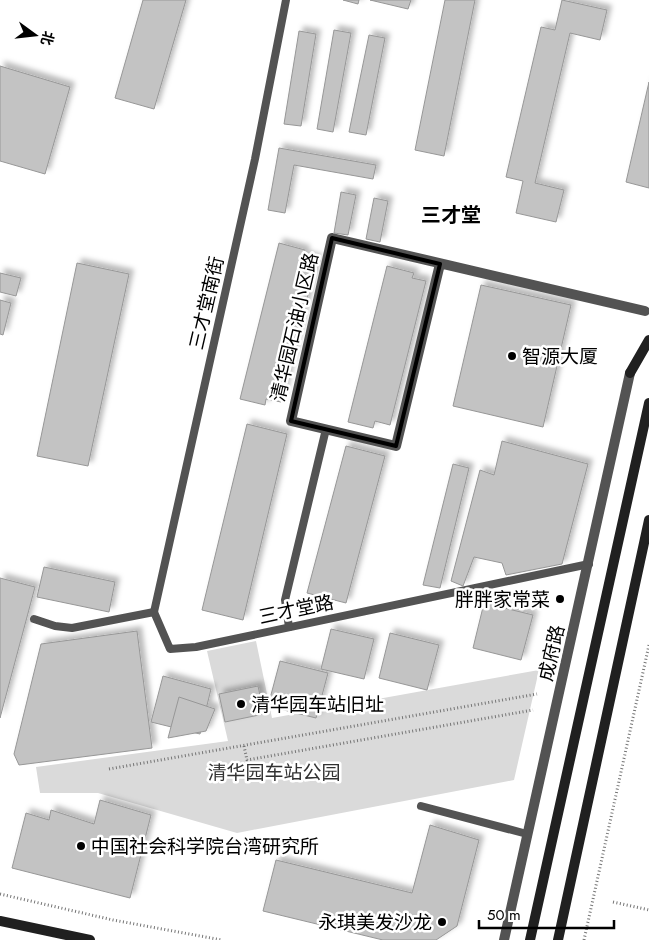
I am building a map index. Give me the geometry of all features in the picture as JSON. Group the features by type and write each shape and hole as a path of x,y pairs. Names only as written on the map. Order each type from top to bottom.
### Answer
{"main road":[{"path":"630,373 649,340"},
{"path":"530,940 649,403"},
{"path":"558,940 649,520"},
{"path":"0,921 90,940"}],"street":[{"name":"清华园石油小区路","path":"440,264 396,446 291,421 332,238 645,311"},
{"name":"成府路","path":"504,940 630,373"}],"lane":[{"name":"三才堂南街","path":"154,612 255,159 286,0"},
{"path":"289,627 286,600 326,430"},
{"name":"三才堂路","path":"154,612 170,649 196,647 589,564"},
{"path":"34,619 55,626 72,628 154,612"},
{"path":"420,806 527,834"}],"path":[{"path":"584,940 649,645"},
{"path":"109,769 537,694"},
{"path":"244,746 247,760 533,710"},
{"path":"0,894 113,920 222,940"},
{"path":"613,902 649,910"}],"highlighted area":[{"path":"332,238 440,264 396,446 291,421"}],"green space":[{"name":"清华园车站公园","path":"256,641 272,718 539,670 514,780 237,833 98,793 40,793 36,767 228,741 207,651"}],"building":[{"path":"143,0 186,0 154,109 115,98"},
{"path":"343,0 359,0 358,4"},
{"path":"370,0 411,0 408,9"},
{"path":"445,0 475,0 444,156 415,150"},
{"path":"562,0 607,10 600,40 570,33 535,183 564,190 556,222 516,213 523,181 506,177 541,27 555,30"},
{"path":"334,30 351,33 333,132 317,129"},
{"path":"299,31 316,34 301,126 284,124"},
{"path":"369,35 385,38 366,135 349,132"},
{"path":"0,66 70,87 45,174 0,161"},
{"path":"649,82 649,188 626,182"},
{"path":"279,148 376,165 373,179 294,165 285,213 268,210"},
{"path":"341,192 356,195 348,235 334,233"},
{"path":"374,198 388,201 380,242 366,239"},
{"path":"279,243 305,250 304,255 317,259 281,402 266,399 265,405 240,399"},
{"path":"77,263 129,274 88,466 37,456"},
{"path":"387,266 414,273 412,278 426,281 390,425 375,421 373,428 348,422"},
{"path":"0,273 21,278 16,296 0,292"},
{"name":"智源大厦","path":"481,285 571,305 543,427 453,406"},
{"path":"0,300 11,303 3,335 0,334"},
{"path":"247,424 287,434 243,620 202,610"},
{"path":"502,441 588,464 562,564 506,575 502,563 474,557 463,586 451,581 480,470 494,475"},
{"path":"346,446 385,456 346,603 307,593"},
{"path":"453,464 469,468 440,588 423,585"},
{"path":"44,567 115,582 109,612 37,597"},
{"path":"0,578 35,587 0,718"},
{"path":"484,603 533,615 521,660 473,648"},
{"path":"331,629 374,639 364,679 321,669"},
{"path":"137,631 152,748 19,765 14,754 41,644"},
{"path":"390,633 439,645 427,690 379,678"},
{"path":"280,661 328,673 316,718 268,706"},
{"path":"163,676 211,689 200,734 151,722"},
{"name":"清华园车站旧址","path":"258,686 264,714 225,722 219,694"},
{"path":"179,697 215,709 206,731 168,738"},
{"name":"中国社会科学院台湾研究所","path":"100,800 151,815 130,898 12,868 26,813 49,820 51,810 94,824"},
{"path":"430,825 479,840 457,926 436,940 383,940 263,911 276,860 412,893"}],"place":[{"name":"智源大厦","path":"512,356"},
{"name":"胖胖家常菜","path":"560,599"},
{"name":"清华园车站旧址","path":"241,704"},
{"name":"中国社会科学院台湾研究所","path":"81,846"},
{"name":"永琪美发沙龙","path":"442,922"}],"district":[{"name":"三才堂","path":"451,215"}]}
